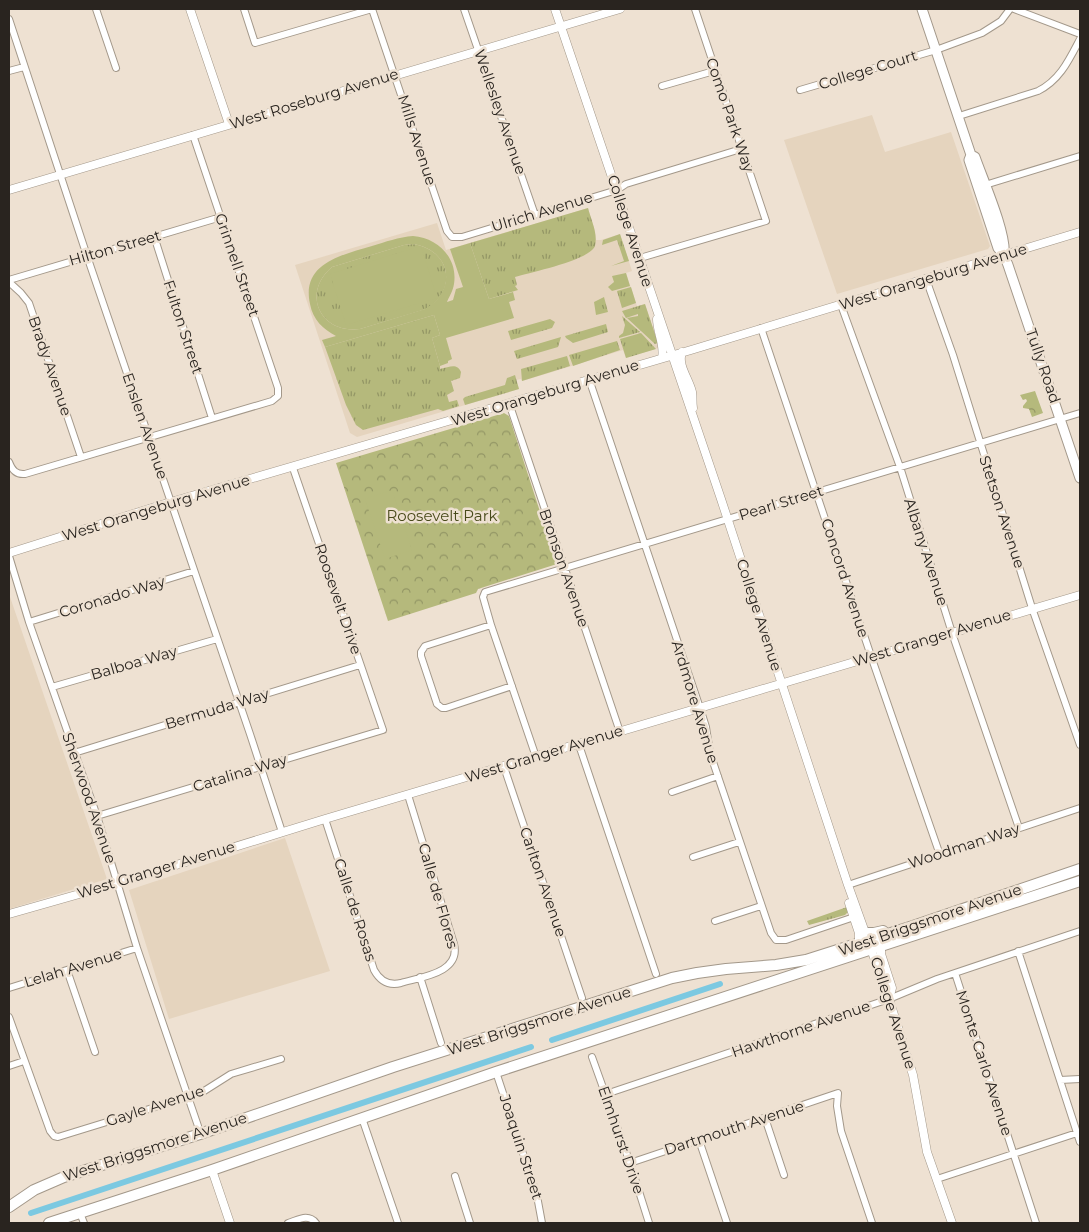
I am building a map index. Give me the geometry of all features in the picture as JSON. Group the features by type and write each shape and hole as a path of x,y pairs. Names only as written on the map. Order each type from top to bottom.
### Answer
{"main road":[{"name":"Tully Road","path":"922,9 959,116 971,155 969,160 997,247 1004,255 1080,478"},
{"name":"Tully Road","path":"971,155 975,157 986,186 1005,246 1004,255"},
{"name":"West Briggsmore Avenue","path":"50,1223 212,1170 1080,869"},
{"name":"West Briggsmore Avenue","path":"9,1207 34,1190 64,1176 200,1134 393,1067 672,978 710,971 798,962 1080,881"}],"street":[{"path":"96,9 116,68"},
{"path":"190,9 228,124"},
{"path":"244,9 255,44 372,9"},
{"name":"Mills Avenue","path":"372,9 447,231 449,235 456,238"},
{"name":"Wellesley Avenue","path":"464,9 535,214"},
{"name":"College Avenue","path":"555,9 728,519 848,885 846,892 869,943 914,1075 924,1142 952,1223"},
{"name":"West Roseburg Avenue","path":"9,190 620,9"},
{"name":"Como Park Way","path":"640,258 766,221 694,9"},
{"name":"College Court","path":"800,90 936,50 987,31 1001,21 1010,9"},
{"path":"1014,9 1080,34"},
{"name":"Enslen Avenue","path":"9,19 87,256 240,702 282,832"},
{"path":"959,116 1038,91 1050,84 1062,72 1080,40"},
{"path":"9,71 24,67"},
{"path":"662,86 714,71"},
{"name":"Grinnell Street","path":"194,134 278,388 278,396 272,401 212,418"},
{"name":"Ulrich Avenue","path":"456,238 617,190 626,184 742,149"},
{"path":"986,186 1080,156"},
{"name":"Hilton Street","path":"9,281 221,217"},
{"name":"West Orangeburg Avenue","path":"9,554 171,502 293,468 1080,232"},
{"name":"Fulton Street","path":"154,236 212,418"},
{"name":"Stetson Avenue","path":"926,279 953,355 1032,608 1080,745"},
{"name":"Brady Avenue","path":"9,281 29,303 81,457"},
{"name":"Albany Avenue","path":"841,305 900,467 952,633 1019,828"},
{"path":"658,312 657,329 662,346 662,358"},
{"name":"Concord Avenue","path":"761,328 871,656 940,854"},
{"path":"682,352 682,363 692,392 694,418"},
{"name":"Ardmore Avenue","path":"589,379 706,726 710,753 771,934 774,938 780,940 856,916"},
{"name":"Bronson Avenue","path":"509,403 620,732"},
{"name":"Pearl Street","path":"491,624 483,594 1080,413"},
{"path":"9,462 12,470 16,473 25,474 212,418"},
{"name":"Roosevelt Drive","path":"293,468 383,730"},
{"name":"Sherwood Avenue","path":"9,554 29,622 97,816 137,948 198,1126"},
{"name":"Coronado Way","path":"29,622 194,571"},
{"name":"West Granger Avenue","path":"9,914 1080,595"},
{"path":"512,686 446,708 437,704 420,656 421,652 425,646 491,624 512,686 536,757"},
{"name":"Balboa Way","path":"52,687 217,639"},
{"name":"Bermuda Way","path":"74,753 360,665"},
{"name":"Catalina Way","path":"97,816 383,730"},
{"path":"578,745 656,974"},
{"name":"Carlton Avenue","path":"504,766 582,998"},
{"path":"672,792 718,776"},
{"name":"Calle de Flores","path":"408,795 456,949 454,958 448,966 441,971 420,977"},
{"name":"Woodman Way","path":"848,885 1080,808"},
{"name":"Calle de Rosas","path":"325,819 376,974 385,982 394,984 420,977"},
{"path":"694,857 739,842"},
{"path":"715,921 761,906"},
{"path":"856,916 859,932 881,954 892,988 901,994"},
{"name":"Hawthorne Avenue","path":"606,1094 889,999 955,973 1080,931"},
{"name":"Lelah Avenue","path":"9,988 137,948"},
{"path":"1018,952 1080,1142"},
{"path":"67,970 95,1052"},
{"name":"Monte Carlo Avenue","path":"955,973 991,1079 1036,1223"},
{"path":"420,977 442,1043"},
{"path":"889,999 892,988"},
{"path":"9,1016 24,1061 9,1066"},
{"name":"Elmhurst Drive","path":"592,1057 630,1163 649,1223"},
{"name":"Gayle Avenue","path":"24,1061 50,1131 54,1136 60,1136 202,1092 235,1073 281,1059"},
{"name":"Joaquin Street","path":"496,1072 537,1196 542,1223"},
{"path":"1060,1080 1080,1079"},
{"name":"Dartmouth Avenue","path":"630,1163 838,1093 837,1106 841,1131 871,1223"},
{"path":"362,1118 398,1223"},
{"path":"765,1118 784,1174"},
{"path":"937,1179 1077,1133"},
{"path":"699,1140 726,1223"},
{"path":"212,1170 230,1223"},
{"path":"455,1176 470,1223"},
{"path":"80,1213 84,1223"},
{"path":"288,1223 307,1217 316,1223"}],"shaded area":[{"path":"872,115 885,152 951,132 990,246 988,249 837,294 784,140"},
{"path":"588,208 596,240 620,234 632,271 626,273 637,306 645,304 659,346 658,348 626,358 623,350 522,381 521,379 516,380 519,389 357,437 350,433 295,265 437,223 446,250"},
{"path":"9,594 107,879 9,909"},
{"path":"285,838 330,971 169,1019 129,890"}],"green space":[{"path":"588,208 596,236 595,246 591,251 572,261 515,277 517,285 515,286 518,290 489,299 470,243"},
{"path":"620,234 629,261 611,266 624,261 617,240 602,245 603,240"},
{"path":"413,236 431,241 438,245 449,258 453,266 454,284 447,302 453,300 456,289 463,287 450,249 470,243 489,299 513,292 515,300 509,302 514,318 446,338 452,359 440,366 432,338 440,335 434,315 325,347 322,340 336,336 319,323 311,310 309,290 312,279 318,270 337,257","holes":["413,244 426,248 436,254 442,262 446,272 446,282 436,301 425,309 360,329 346,329 334,325 319,310 318,288 323,277 332,267 404,245"]},
{"path":"413,244 426,248 436,254 442,262 446,272 446,282 443,292 436,301 426,309 360,329 346,329 334,325 325,318 319,310 318,288 323,277 332,267"},
{"path":"421,246 437,298 346,325 330,274"},
{"path":"626,273 630,286 612,291 608,287 614,282 612,276"},
{"path":"631,287 636,303 622,308 617,291"},
{"path":"604,297 608,312 596,315 594,302"},
{"path":"645,304 658,343 655,344 627,318 638,316 638,314 626,318 622,311"},
{"path":"434,315 440,335 432,338 440,369 457,367 461,372 460,378 451,381 454,391 447,395 449,402 457,400 459,406 443,411 438,409 363,430 356,425 346,405 325,347"},
{"path":"622,316 640,332 619,338 623,333 625,325"},
{"path":"550,319 555,322 552,328 511,340 508,331"},
{"path":"606,324 608,332 573,343 565,336"},
{"path":"641,333 656,349 626,358 620,339"},
{"path":"561,337 558,347 517,359 514,351"},
{"path":"617,341 620,350 573,366 569,355"},
{"path":"567,356 570,366 522,381 521,369"},
{"path":"515,375 519,389 465,405 463,399 465,397 505,385 507,378"},
{"path":"1035,391 1043,413 1032,417 1029,409 1023,408 1027,401 1026,399 1023,400 1020,395"},
{"name":"Roosevelt Park","path":"504,413 509,416 557,564 478,589 476,593 388,621 336,463"},
{"path":"392,490 412,550 385,559 365,499"},
{"path":"847,907 849,911 845,915 809,925 807,921"}],"waterway":[{"path":"552,1040 720,984"},
{"path":"31,1213 531,1047"}]}
